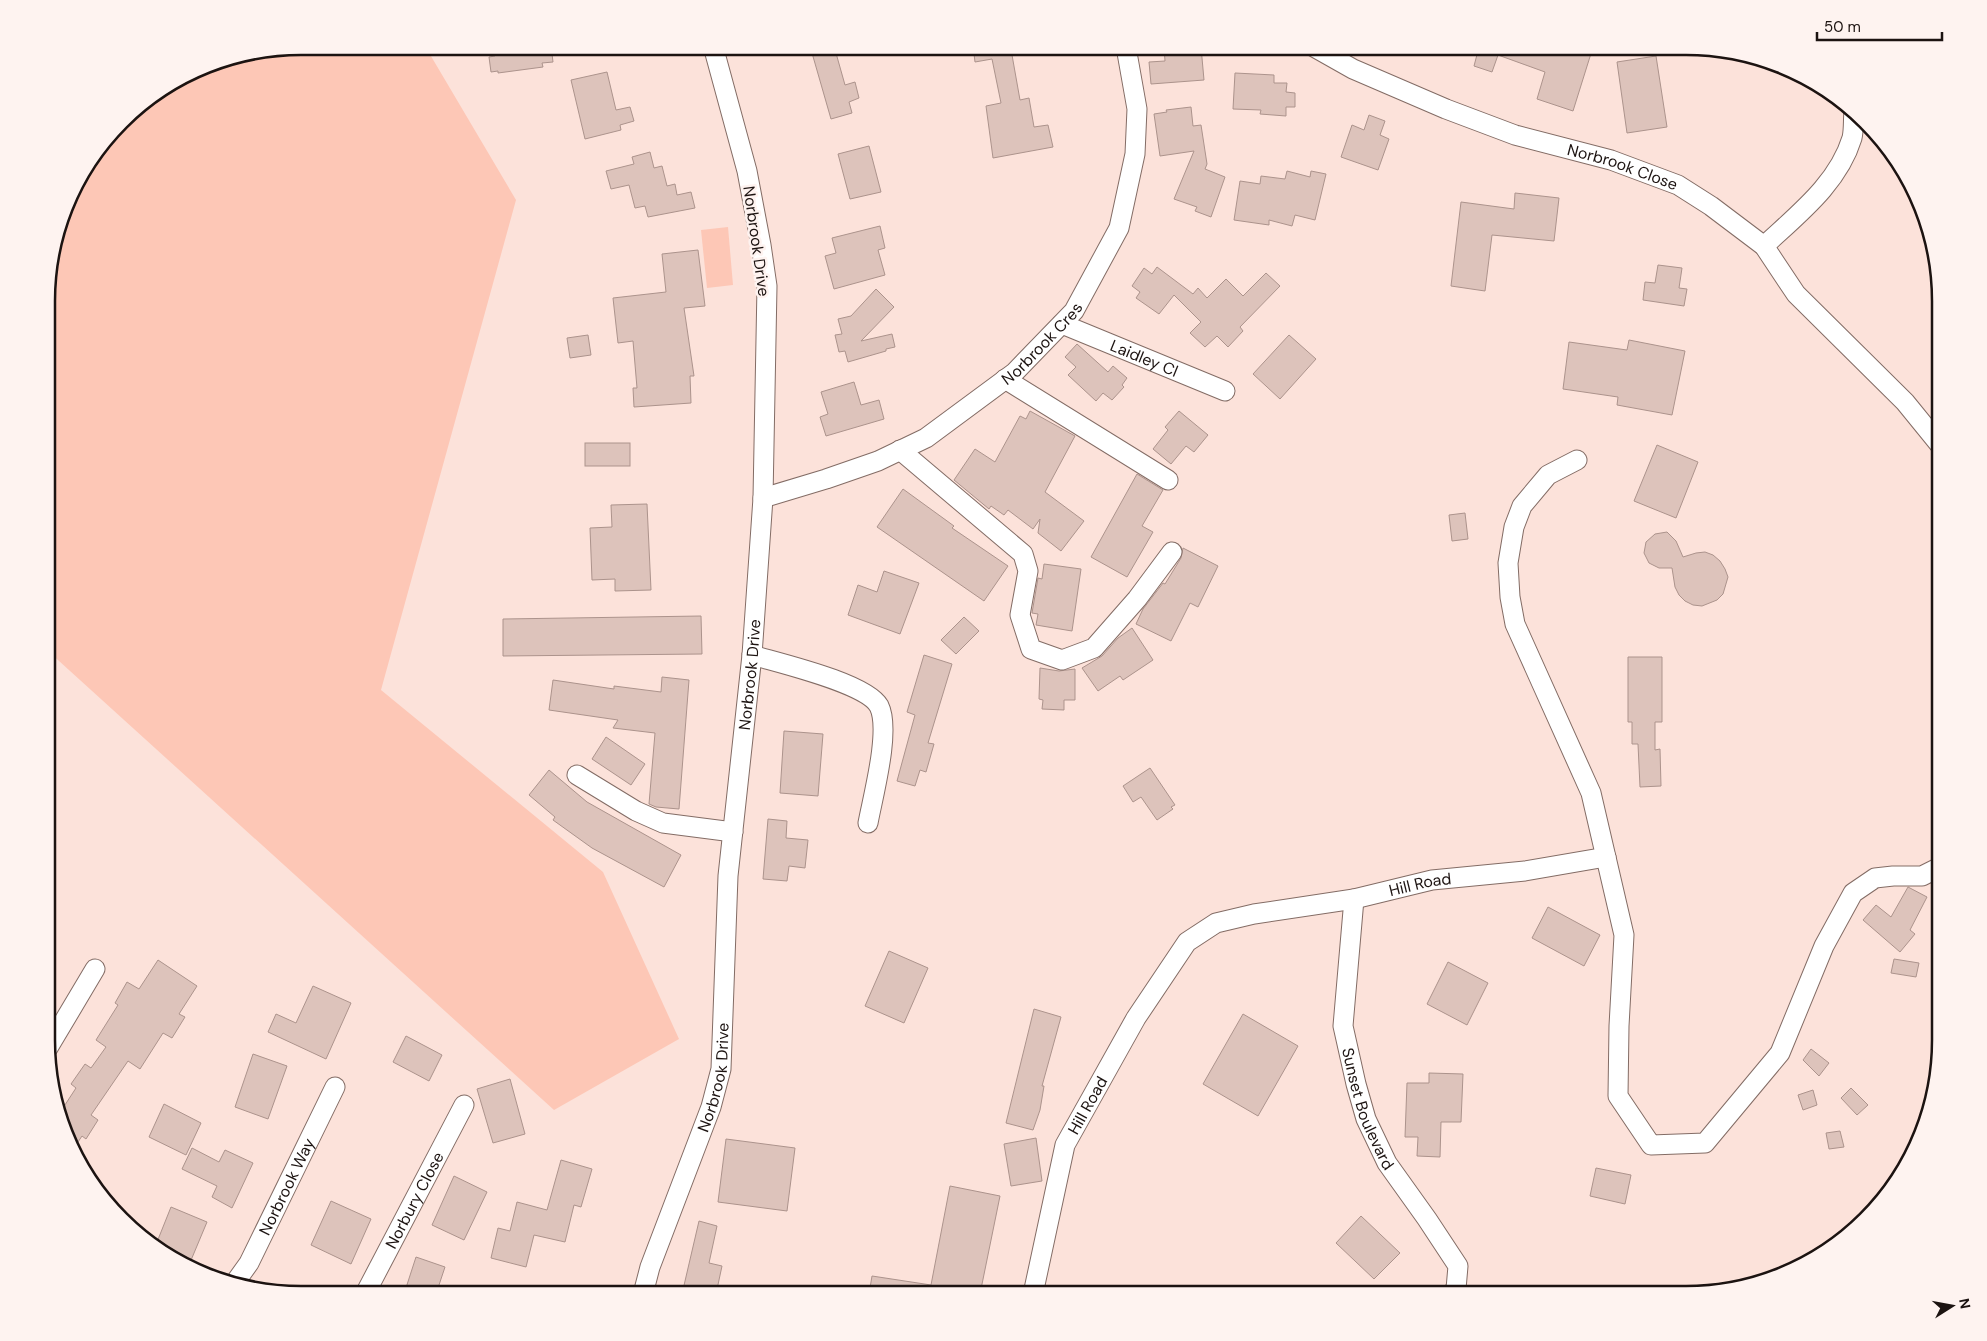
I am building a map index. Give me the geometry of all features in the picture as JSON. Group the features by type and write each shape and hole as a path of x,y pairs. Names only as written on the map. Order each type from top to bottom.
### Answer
{"street":[{"name":"Norbrook Drive","path":"644,1286 650,1266 711,1107 721,1069 728,876 752,655 763,498 767,286 747,171 715,55"},
{"name":"Norbrook Cres","path":"763,498 878,461 926,438 1014,373 1074,311 1120,228 1135,154 1137,109 1127,55"},
{"name":"Norbrook Close","path":"1328,55 1353,69 1515,136 1611,160 1678,185 1711,206 1764,246 1796,294 1905,402 1932,435"},
{"path":"1764,246 1817,197 1842,163 1852,137 1853,121"},
{"name":"Laidley Cl","path":"1062,324 1225,391"},
{"path":"1005,379 1168,480"},
{"path":"900,450 1023,554 1028,571 1020,615 1031,650 1062,660 1094,648 1137,599 1172,552"},
{"path":"1577,460 1548,475 1522,506 1514,527 1508,563 1510,597 1518,632 1591,793 1624,935 1619,1026 1618,1096 1651,1145 1705,1143 1780,1053 1824,946 1853,893 1875,878 1922,876 1932,870"},
{"path":"752,655 835,680 869,695 879,707 884,737 868,823"},
{"path":"577,775 636,811 663,823 733,832"},
{"name":"Hill Road","path":"1035,1286 1065,1145 1136,1018 1187,942 1216,923 1254,914 1354,899 1432,880 1526,871 1606,857"},
{"name":"Sunset Boulevard","path":"1354,899 1343,1026 1356,1084 1366,1119 1387,1163 1458,1266 1457,1286"},
{"path":"55,1036 95,969"},
{"name":"Norbrook Way","path":"238,1278 249,1262 334,1087"},
{"name":"Norbury Close","path":"369,1286 464,1105"}],"shaded area":[{"path":"301,55 430,55 516,200 381,690 603,872 679,1039 554,1110 55,657 55,301 57,269 63,237 80,192 96,164 127,127 164,96 192,80 237,63 269,57"},
{"path":"728,227 733,285 707,288 701,230"}],"building":[{"path":"552,55 553,62 542,63 543,67 498,73 498,71 491,72 489,57"},
{"path":"813,55 837,55 845,85 855,82 859,98 849,102 852,113 831,119"},
{"path":"974,55 1012,55 1020,100 1029,98 1034,127 1048,125 1053,147 993,158 986,106 1001,103 992,59 975,62"},
{"path":"1165,55 1202,55 1204,80 1151,84 1149,62 1165,61"},
{"path":"1477,55 1498,55 1492,72 1474,66"},
{"path":"1498,55 1590,55 1573,111 1537,99 1545,72"},
{"path":"1656,56 1667,127 1627,133 1617,62"},
{"path":"607,72 616,110 630,107 634,121 620,125 621,130 585,139 571,80"},
{"path":"1235,73 1274,75 1274,83 1287,83 1286,92 1295,93 1295,107 1286,107 1286,116 1260,114 1261,110 1233,109"},
{"path":"1191,107 1193,126 1201,125 1207,164 1205,169 1225,177 1211,217 1195,211 1197,207 1174,199 1194,151 1160,156 1154,114 1167,112 1166,110"},
{"path":"1369,115 1385,121 1380,135 1389,139 1378,170 1341,157 1352,125 1364,130"},
{"path":"869,146 881,192 850,199 838,154"},
{"path":"650,152 654,168 662,166 667,186 675,184 677,195 691,192 695,208 648,217 645,206 635,208 629,185 611,189 606,171 634,164 632,157"},
{"path":"1287,171 1310,177 1311,171 1326,174 1315,220 1295,215 1292,226 1269,220 1269,225 1234,220 1240,181 1260,184 1261,176 1285,179"},
{"path":"1515,193 1559,198 1554,241 1492,235 1485,291 1451,286 1461,202 1514,209"},
{"path":"880,226 885,248 878,250 885,275 834,289 825,256 836,253 832,238"},
{"path":"698,250 705,306 684,308 694,376 690,376 691,403 634,407 633,388 637,388 633,341 618,343 613,298 666,292 662,254"},
{"path":"1658,265 1682,268 1679,288 1687,289 1684,306 1643,300 1645,282 1655,283"},
{"path":"1157,267 1193,294 1198,288 1207,298 1226,279 1243,296 1266,273 1280,286 1240,327 1243,331 1228,347 1217,336 1205,347 1190,333 1201,322 1174,295 1159,314 1136,298 1140,292 1132,286 1144,268 1152,274"},
{"path":"876,289 894,307 861,341 892,334 895,347 848,362 845,351 839,352 835,335 842,334 838,319 851,316"},
{"path":"588,335 591,355 570,358 567,338"},
{"path":"1289,335 1316,359 1280,399 1253,374"},
{"path":"1629,340 1685,351 1672,415 1617,405 1618,397 1563,389 1569,342 1627,350"},
{"path":"1077,344 1108,372 1113,366 1127,378 1122,385 1124,387 1112,400 1103,393 1096,401 1068,375 1076,367 1065,357"},
{"path":"854,382 861,405 879,400 884,419 826,436 820,417 828,414 821,392"},
{"path":"1030,411 1075,436 1045,492 1084,521 1061,551 1038,533 1040,519 1033,529 1008,510 1004,515 991,506 989,509 954,480 975,449 995,462 1020,416 1026,419"},
{"path":"1179,411 1208,435 1194,452 1186,446 1171,464 1153,449 1168,430 1165,427"},
{"path":"585,443 630,443 630,466 585,466"},
{"path":"1657,445 1698,462 1676,518 1634,501"},
{"path":"1137,474 1163,490 1142,526 1153,532 1127,577 1091,557"},
{"path":"903,489 954,526 952,528 1008,566 984,601 877,527"},
{"path":"647,504 651,590 615,591 615,579 592,580 590,528 612,527 611,505"},
{"path":"1465,513 1468,539 1452,541 1449,515"},
{"path":"1667,532 1676,541 1683,557 1705,552 1713,555 1720,561 1728,577 1723,594 1717,600 1702,606 1693,605 1685,601 1675,587 1672,568 1659,568 1649,563 1644,553 1646,542 1655,534"},
{"path":"1183,548 1218,566 1198,607 1190,603 1171,641 1136,624 1143,609 1163,583 1165,584 1181,558"},
{"path":"1044,564 1081,569 1072,631 1036,625 1038,614 1032,613 1038,578 1042,579"},
{"path":"884,571 919,583 900,634 848,615 858,585 877,592"},
{"path":"701,616 702,654 503,656 503,619"},
{"path":"964,617 979,631 956,654 941,640"},
{"path":"1132,628 1153,660 1123,680 1120,676 1098,691 1082,668 1102,656 1118,638"},
{"path":"924,655 952,664 928,743 934,744 926,772 920,770 915,786 897,781 915,715 907,712"},
{"path":"1628,657 1662,657 1662,722 1655,722 1655,750 1660,749 1661,786 1640,787 1638,744 1632,744 1632,722 1628,722"},
{"path":"1040,668 1059,671 1075,669 1075,700 1064,700 1064,710 1042,709 1043,700 1039,699"},
{"path":"662,677 689,680 679,809 656,807 649,804 655,733 613,728 618,720 549,710 553,680 614,689 614,686 661,692"},
{"path":"784,731 823,734 818,796 780,793"},
{"path":"606,737 645,764 631,785 592,759"},
{"path":"1150,768 1175,805 1171,807 1173,809 1157,820 1141,797 1133,802 1123,786"},
{"path":"549,770 587,802 681,855 664,887 592,848 553,820 555,817 529,795"},
{"path":"768,819 787,821 786,838 808,840 805,868 789,866 787,881 763,879"},
{"path":"1908,887 1927,897 1910,930 1915,934 1900,952 1863,920 1876,905 1891,917"},
{"path":"1548,907 1600,935 1584,966 1532,938"},
{"path":"889,951 928,968 904,1023 865,1006"},
{"path":"1894,959 1919,963 1916,977 1891,973"},
{"path":"158,960 197,986 179,1014 185,1017 172,1038 163,1033 140,1069 128,1061 91,1115 98,1120 86,1139 82,1136 78,1143 64,1107 76,1088 71,1084 85,1064 91,1068 106,1047 96,1040 118,1005 115,1003 127,982 139,989"},
{"path":"1448,962 1488,983 1467,1025 1427,1004"},
{"path":"313,986 351,1003 326,1059 268,1032 276,1014 296,1023"},
{"path":"1034,1009 1061,1017 1042,1086 1044,1086 1040,1110 1033,1130 1006,1123"},
{"path":"1243,1014 1298,1046 1258,1116 1203,1084"},
{"path":"406,1036 442,1055 429,1081 393,1062"},
{"path":"1811,1049 1829,1063 1819,1076 1803,1060"},
{"path":"253,1054 287,1066 268,1119 235,1107"},
{"path":"1429,1073 1463,1074 1461,1122 1441,1122 1440,1157 1417,1156 1418,1137 1405,1137 1407,1083 1429,1083"},
{"path":"510,1079 525,1134 493,1143 477,1089"},
{"path":"1851,1088 1868,1105 1857,1115 1841,1098"},
{"path":"1813,1090 1817,1105 1803,1110 1798,1095"},
{"path":"164,1104 201,1123 186,1155 149,1137"},
{"path":"1840,1131 1844,1147 1829,1149 1826,1133"},
{"path":"1036,1138 1042,1181 1011,1186 1004,1144"},
{"path":"726,1139 795,1148 787,1211 718,1202"},
{"path":"192,1148 219,1162 225,1150 253,1163 232,1208 212,1197 217,1186 182,1169"},
{"path":"561,1160 592,1169 581,1207 574,1205 565,1242 534,1235 526,1267 491,1258 498,1228 510,1231 517,1202 547,1210"},
{"path":"1596,1168 1631,1175 1625,1204 1590,1196"},
{"path":"454,1176 487,1192 464,1240 432,1225"},
{"path":"950,1186 1000,1196 982,1286 870,1286 872,1276 931,1285"},
{"path":"331,1201 371,1219 351,1264 311,1245"},
{"path":"171,1207 207,1222 191,1260 158,1240"},
{"path":"1361,1216 1400,1253 1374,1279 1336,1243"},
{"path":"699,1221 717,1226 709,1263 722,1266 718,1286 684,1286"},
{"path":"416,1257 445,1267 439,1286 407,1286"}]}
